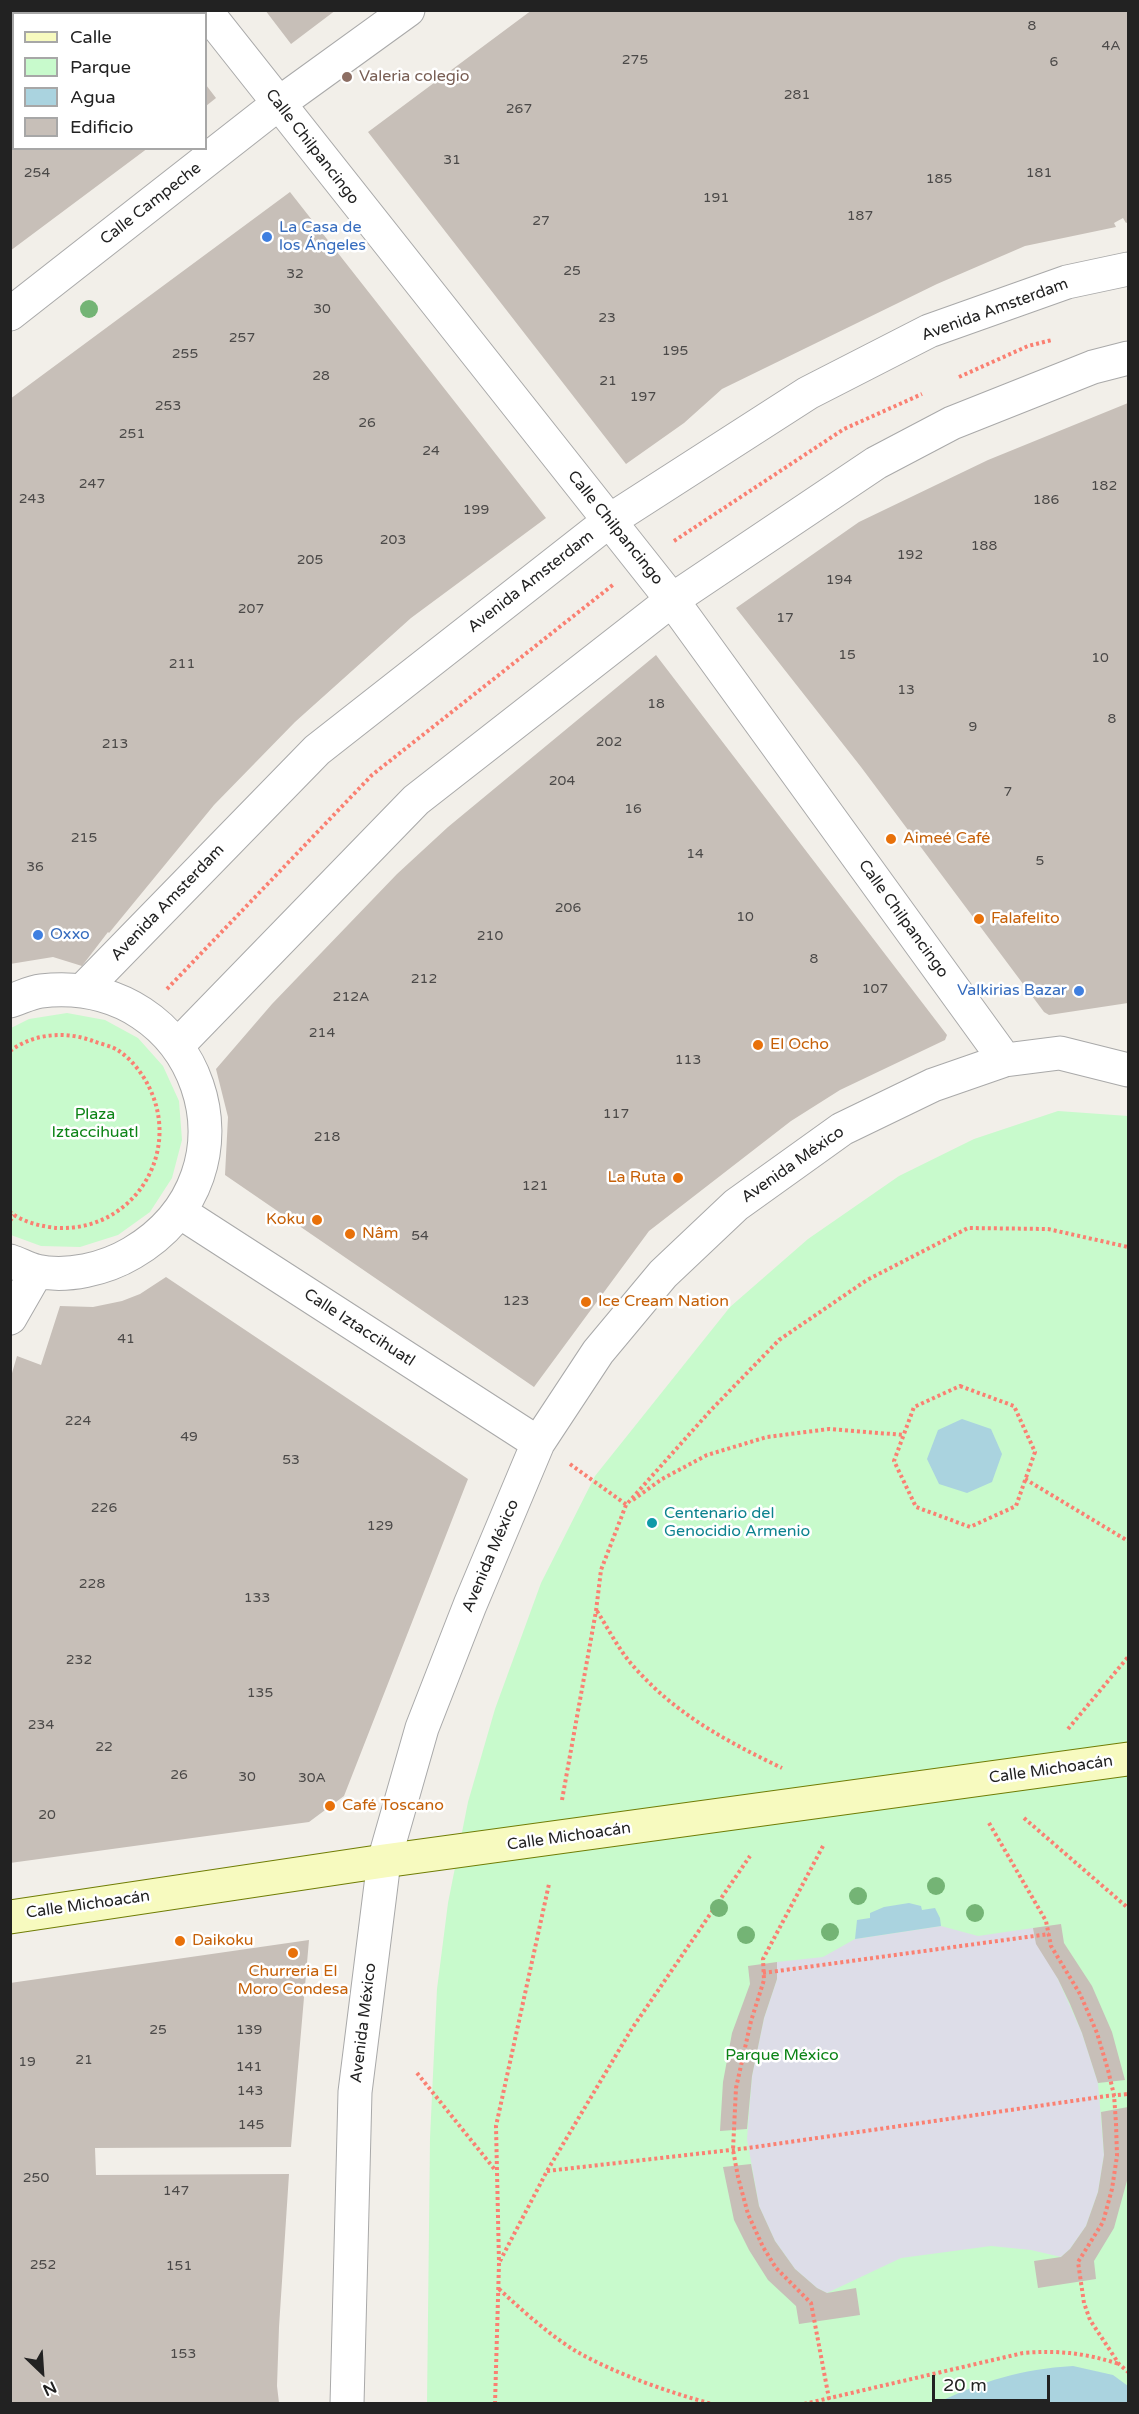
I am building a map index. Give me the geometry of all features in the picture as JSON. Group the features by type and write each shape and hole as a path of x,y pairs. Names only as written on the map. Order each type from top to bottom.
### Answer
{"street":[{"name":"Calle Campeche","path":"10,314 278,104 408,10"},
{"name":"Calle Chilpancingo","path":"207,13 672,600 1005,1059"},
{"name":"Avenida Amsterdam","path":"83,990 317,750 609,521 808,393 929,331 1067,282 1128,269"},
{"path":"178,1045 416,800 672,600 876,463 952,423 1093,367 1128,358"},
{"path":"10,1001 39,991 83,990 114,998 143,1013 178,1045 198,1084 206,1128 200,1172 180,1212 152,1242 117,1262 78,1272 24,1266 10,1318"},
{"name":"Avenida México","path":"347,2403 355,2092 384,1862 423,1728 470,1605 538,1443 605,1343 663,1274 736,1205 842,1129 933,1085 1005,1059 1060,1053 1128,1070"},
{"name":"Calle Iztaccihuatl","path":"180,1212 538,1443"},
{"name":"Calle Michoacán","path":"10,1917 384,1862 1128,1759"}],"path":[{"path":"10,1051 18,1045 47,1035 77,1035 118,1051 142,1073 157,1102 161,1135 154,1167 137,1195 118,1212 95,1223 71,1228 45,1227 12,1214 10,1221"},
{"path":"562,1801 596,1611 601,1570 626,1505 711,1410 779,1340 867,1281 968,1228 1048,1229 1128,1247"},
{"path":"960,1386 1014,1406 1035,1452 1025,1479 1016,1506 970,1527 916,1507 894,1461 914,1407 960,1386"},
{"path":"626,1505 662,1479 707,1455 767,1437 829,1428 904,1435"},
{"path":"538,1443 626,1505"},
{"path":"1025,1479 1128,1541"},
{"path":"596,1611 633,1666 667,1701 734,1744 789,1772"},
{"path":"1067,1730 1128,1657"},
{"path":"1024,1818 1128,1908"},
{"path":"989,1823 1046,1921 1051,1946 1080,1994 1097,2033 1114,2095 1117,2156 1112,2188 1103,2222 1078,2262 1084,2303 1090,2320 1119,2364 1128,2372"},
{"path":"824,1846 762,1959 764,1980 751,2021 736,2088 733,2150 748,2214 763,2247 777,2268 811,2303 830,2403"},
{"path":"499,2263 547,2170 631,2030 750,1856"},
{"path":"495,2403 499,2289 496,2126 549,1884"},
{"path":"763,1973 1049,1934"},
{"path":"417,2073 496,2171"},
{"path":"547,2170 733,2150 1128,2094"},
{"path":"499,2289 533,2319 574,2350 632,2377 712,2403"},
{"path":"804,2403 1023,2353 1049,2351 1087,2354 1119,2364"}],"green space":[{"name":"Plaza Iztaccihuatl","path":"67,1013 105,1020 138,1038 163,1066 179,1101 182,1140 172,1178 150,1212 118,1235 80,1247 41,1246 11,1235 11,1028 29,1019"},
{"name":"Parque México","path":"1058,1111 1128,1116 1128,2403 427,2404 430,2138 437,1989 448,1903 468,1802 495,1709 541,1583 595,1476 730,1307 808,1239 899,1176 974,1139"}],"shaded area":[{"path":"941,1926 978,1936 1033,1928 1082,2033 1098,2083 1104,2155 1098,2192 1086,2226 1070,2249 1061,2257 1031,2250 991,2246 901,2258 827,2293 817,2288 795,2269 775,2241 759,2206 747,2139 752,2076 764,2018 777,1979 777,1962 823,1957 855,1939"}],"water":[{"path":"962,1419 991,1429 1002,1454 992,1482 967,1493 939,1484 927,1459 938,1430"},
{"path":"909,1903 921,1906 922,1910 935,1908 941,1926 855,1939 857,1920 870,1918 870,1913 884,1907"},
{"path":"1073,2366 1113,2375 1128,2386 1128,2403 937,2403 970,2388 1003,2377"}],"building":[{"path":"10,10 148,10 149,12 12,12 12,150 145,150 10,251"},
{"path":"265,10 336,10 291,44"},
{"path":"532,10 1128,10 1128,222 1126,223 1123,218 1114,223 1116,227 1025,246 937,284 722,389 684,423 626,464 368,132"},
{"path":"207,86 216,98 207,105"},
{"path":"290,192 546,518 411,618 295,722 214,805 82,966 53,957 10,964 10,399"},
{"path":"1128,403 1128,1003 1049,1015 1044,1012 861,767 736,608 859,522 988,460"},
{"path":"656,655 947,1035 945,1040 840,1090 791,1121 649,1231 534,1387 225,1175 228,1117 216,1069 272,1004 397,874 448,827"},
{"path":"166,1277 468,1479 344,1796 309,1822 10,1863 10,1380 17,1356 41,1365 60,1306 93,1307 122,1301 140,1294"},
{"path":"1061,1924 1064,1943 1092,1986 1112,2032 1125,2080 1098,2083 1070,2004 1058,1979 1036,1944 1033,1928"},
{"path":"309,1940 291,2147 95,2148 96,2175 289,2174 279,2327 277,2386 279,2403 10,2403 10,1983"},
{"path":"777,1962 777,1979 764,2018 752,2076 747,2129 720,2131 723,2082 732,2033 750,1984 748,1966"},
{"path":"1128,2107 1128,2177 1114,2228 1094,2261 1096,2279 1038,2288 1034,2261 1061,2257 1070,2249 1086,2226 1098,2192 1104,2155 1101,2112"},
{"path":"751,2164 759,2206 775,2241 795,2269 817,2288 827,2293 856,2288 860,2315 799,2324 796,2306 768,2280 734,2220 723,2167"}],"place":[{"name":"Valeria colegio","path":"347,77"},
{"name":"La Casa de los Ángeles","path":"267,237"},
{"name":"Aimeé Café","path":"891,839"},
{"name":"Falafelito","path":"979,919"},
{"name":"Oxxo","path":"38,935"},
{"name":"Valkirias Bazar","path":"1079,991"},
{"name":"El Ocho","path":"758,1045"},
{"name":"La Ruta","path":"678,1178"},
{"name":"Koku","path":"317,1220"},
{"name":"Nâm","path":"350,1234"},
{"name":"Ice Cream Nation","path":"586,1302"},
{"name":"Centenario del Genocidio Armenio","path":"652,1523"},
{"name":"Café Toscano","path":"330,1806"},
{"name":"Daikoku","path":"180,1941"},
{"name":"Churreria El Moro Condesa","path":"293,1953"}]}
